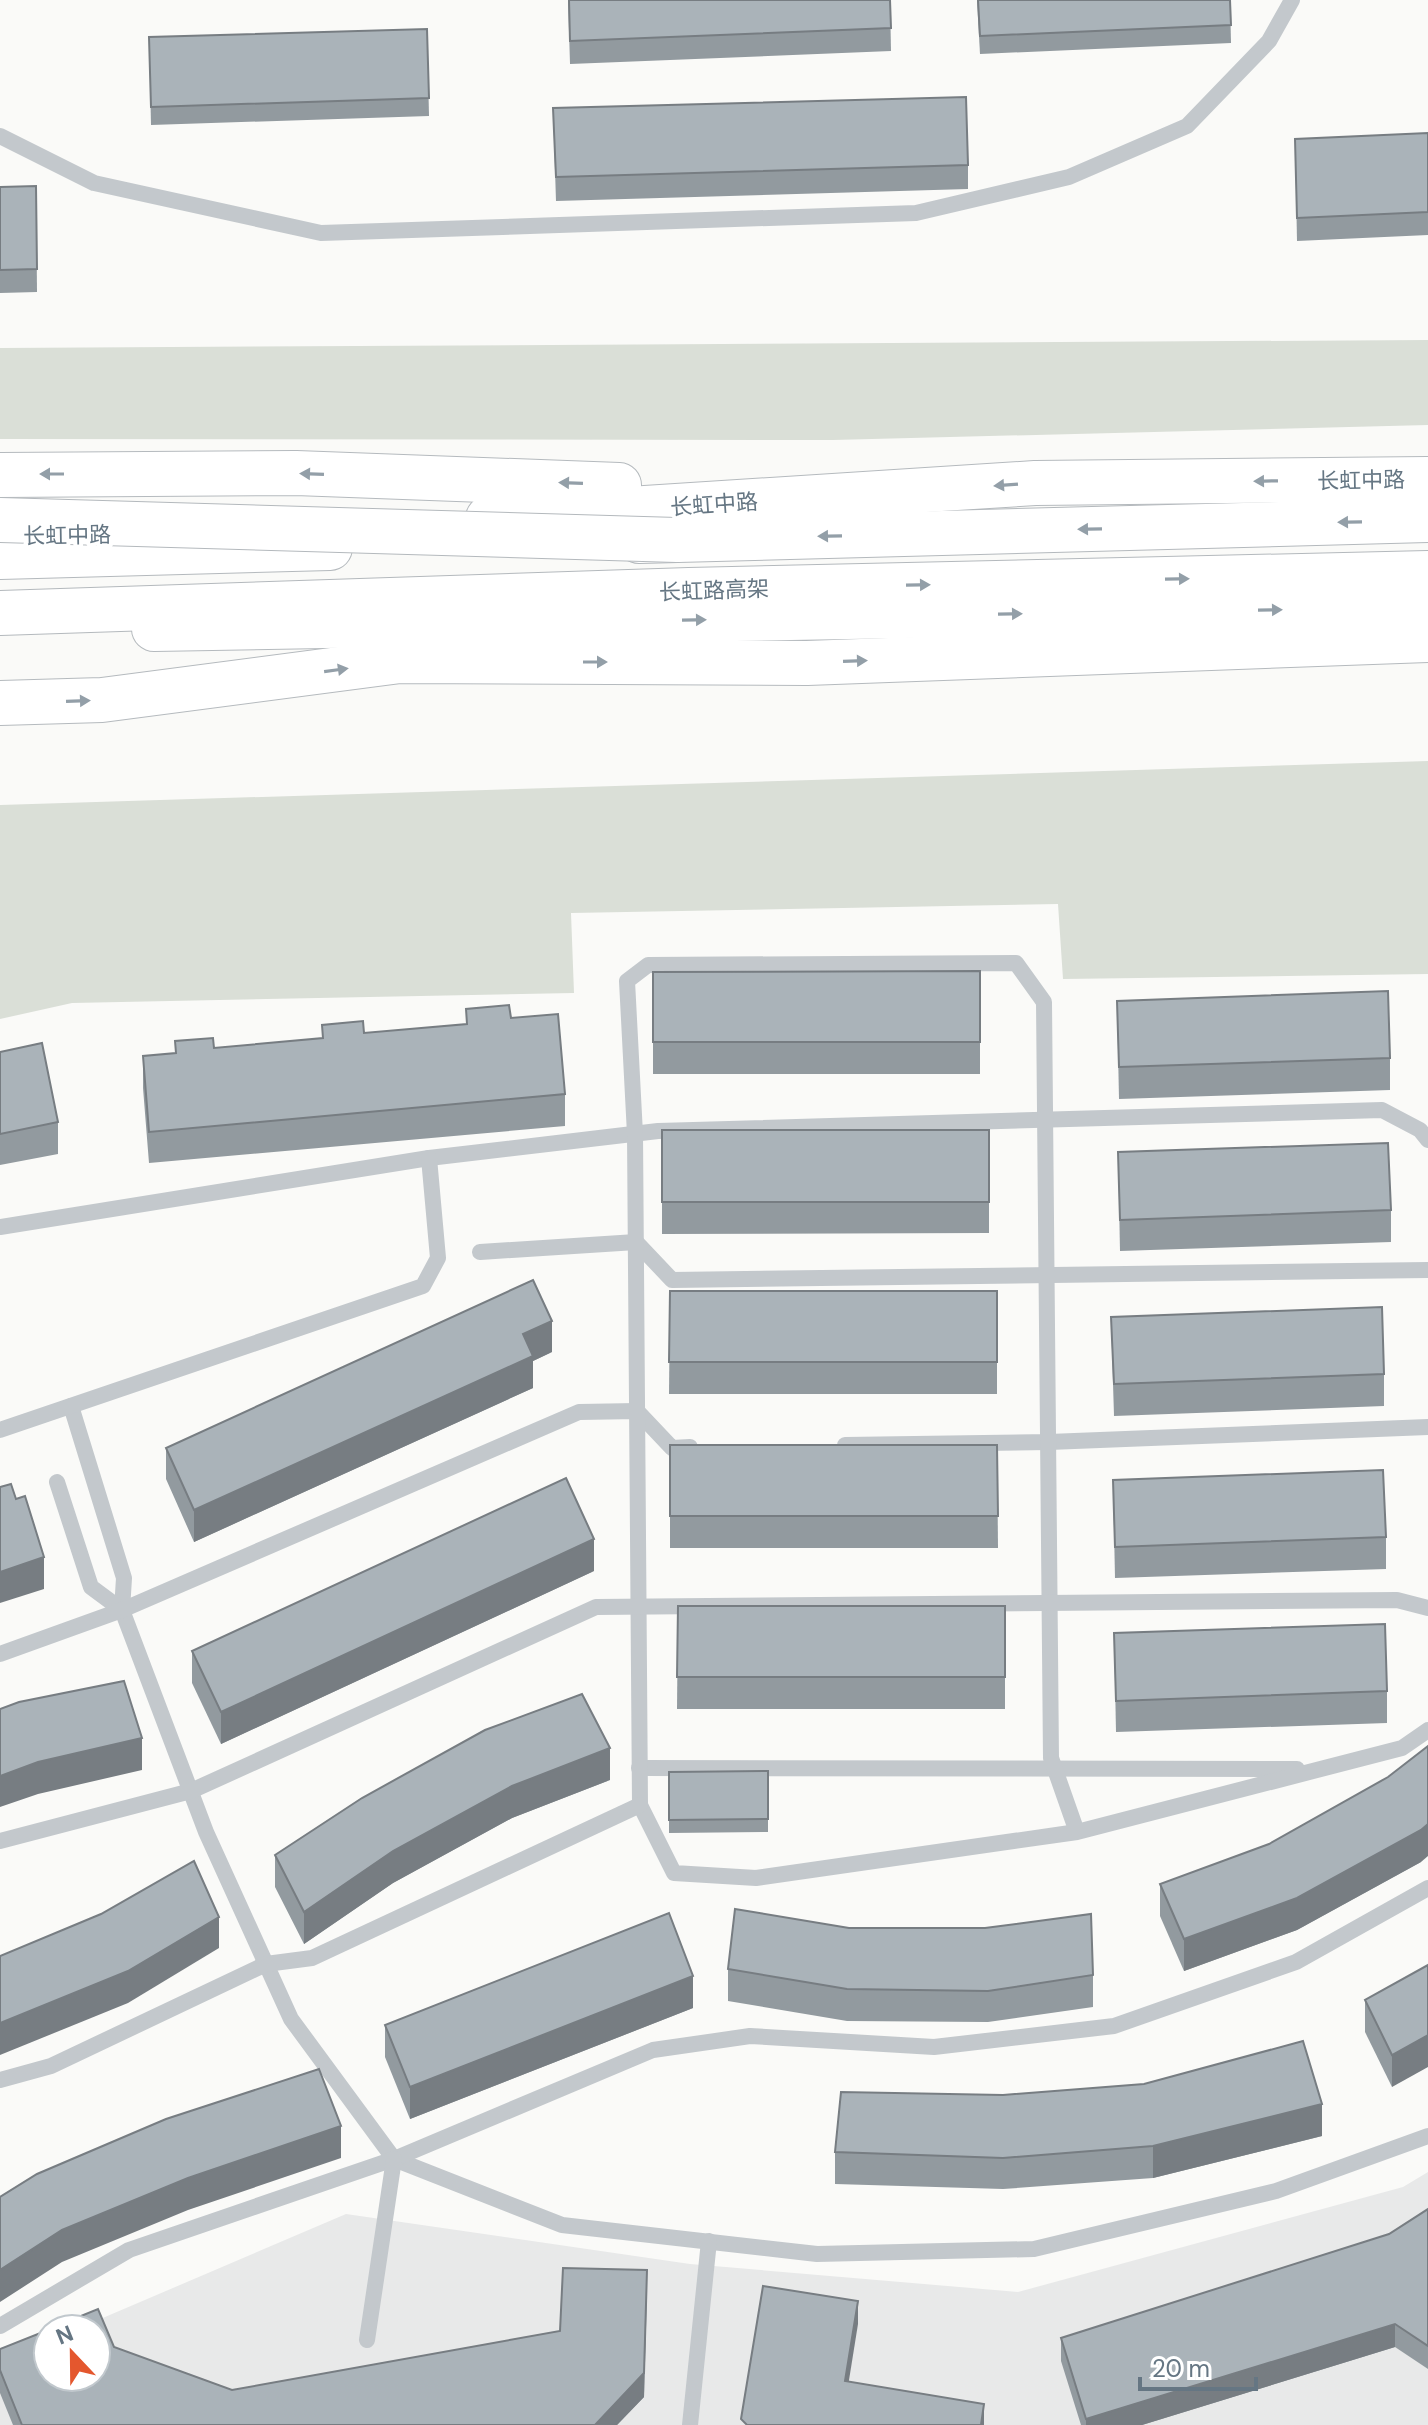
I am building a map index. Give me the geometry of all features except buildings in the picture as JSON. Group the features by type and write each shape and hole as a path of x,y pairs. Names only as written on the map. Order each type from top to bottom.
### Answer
{"main road":[{"path":"0,475 296,473 873,493"},
{"name":"长虹中路","path":"0,536 293,530 1035,483 1428,479"},
{"path":"0,520 677,540"},
{"path":"0,557 1428,520"},
{"name":"长虹路高架","path":"0,613 689,590 1428,573"},
{"path":"0,633 203,607"},
{"path":"0,633 1428,607"},
{"path":"0,703 102,700 400,661 807,663 1428,640"}],"lane":[{"path":"0,136 94,183 321,233 916,213 1069,177 1187,126 1269,41 1292,0"},
{"path":"1077,1832 1051,1758 1044,1002 1016,963 648,965 627,981 635,1134 640,1805 674,1873 756,1878 1077,1832 1402,1748 1428,1730"},
{"path":"0,1227 429,1158 673,1130 1382,1110 1420,1130 1428,1140"},
{"path":"0,1430 423,1286 438,1258 429,1158"},
{"path":"636,1242 672,1280 1428,1270"},
{"path":"480,1252 636,1242"},
{"path":"71,1406 124,1578 122,1610 206,1832 291,2019 394,2159 562,2225 817,2254 1034,2249 1276,2191 1428,2136"},
{"path":"0,1654 122,1610 579,1412 637,1411 672,1448 704,1447"},
{"path":"829,1445 1049,1442 1428,1427"},
{"path":"57,1482 91,1587 122,1610"},
{"path":"0,1841 191,1791 596,1607 1397,1600 1428,1608"},
{"path":"639,1768 1322,1769"},
{"path":"0,2080 51,2066 266,1964 312,1958 640,1805"},
{"path":"0,2326 129,2250 394,2159 653,2050 750,2036 934,2047 1114,2026 1296,1962 1428,1888"},
{"path":"367,2340 394,2159"},
{"path":"690,2425 709,2241"}],"shaded area":[{"path":"1428,340 1428,425 833,440 0,439 0,348"},
{"path":"1428,761 1428,974 1063,979 1058,904 571,913 574,993 72,1003 0,1019 0,805"},
{"path":"1428,2172 1428,2425 0,2425 0,2362 32,2372 32,2393 112,2393 112,2314 346,2214 690,2264 1018,2292 1403,2187"}]}
